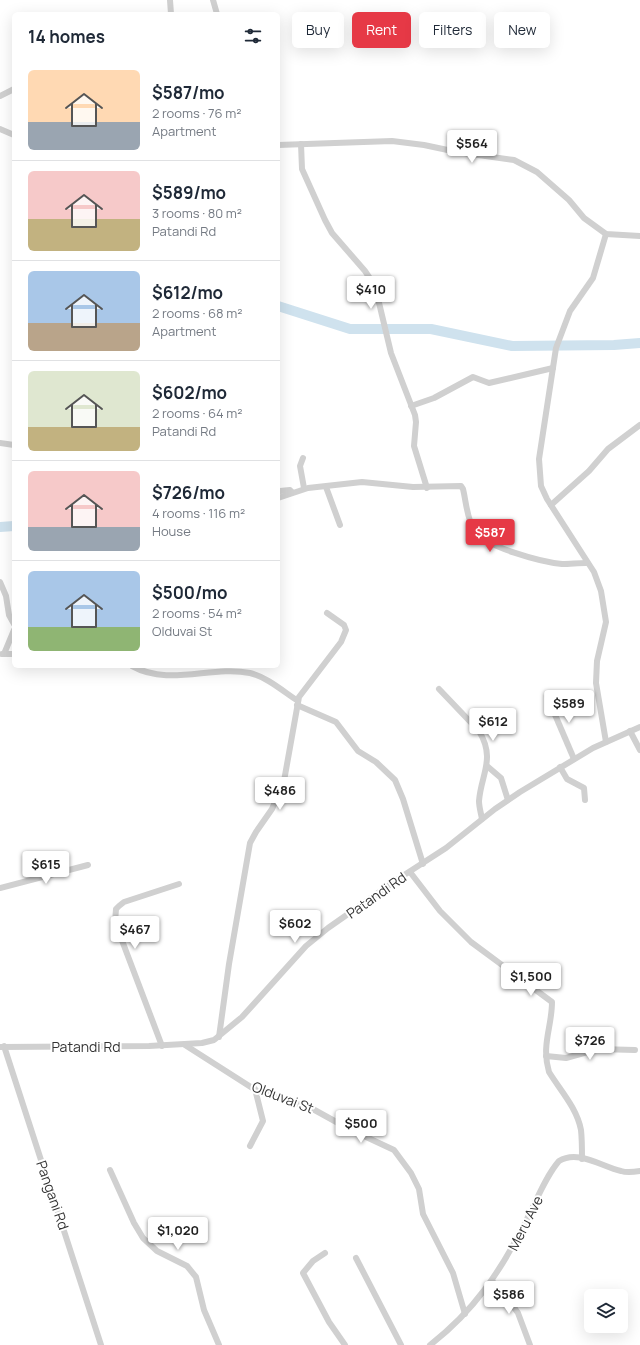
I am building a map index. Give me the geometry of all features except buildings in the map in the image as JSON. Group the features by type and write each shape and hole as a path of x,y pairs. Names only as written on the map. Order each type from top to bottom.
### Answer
{"street":[{"path":"170,0 171,12"},
{"path":"213,0 216,12"},
{"path":"0,96 12,90"},
{"path":"0,128 12,134"},
{"path":"280,145 392,140 424,144 456,152 514,160 527,165 537,172 569,200 584,218 606,234 640,236"},
{"path":"301,144 303,172 324,220 340,243 375,286 391,353 416,422 414,446 427,488"},
{"path":"606,234 593,278 570,311 558,341 539,459 541,486 586,563 599,581 605,615 605,628 597,661 596,683 606,742"},
{"path":"411,406 434,398 473,377 487,383 553,368"},
{"path":"551,505 589,471 608,450 640,426"},
{"path":"0,443 12,444"},
{"path":"303,458 300,466 304,488"},
{"path":"280,494 304,488 326,487 362,482 427,488 462,487 474,531 481,538 496,546 530,558 557,563 586,563"},
{"path":"326,487 340,525"},
{"path":"0,582 6,596 9,616 12,621"},
{"path":"219,1037 229,964 250,843 272,808 284,781 297,703 303,691 341,642 346,630 344,625 326,613"},
{"path":"2,654 12,634"},
{"path":"139,668 169,677 232,672 252,674 297,703 336,722 358,751 376,762 395,780 403,799 423,864"},
{"path":"439,689 479,731 488,758 479,799 482,819"},
{"path":"547,696 574,759"},
{"name":"Patandi Rd","path":"2,1046 162,1046 202,1043 219,1037 242,1017 306,946 328,928 446,848 508,800 574,759 606,742 640,727"},
{"path":"630,731 640,750"},
{"path":"487,766 501,778 508,800"},
{"path":"560,767 567,779 584,788 585,800"},
{"path":"0,888 88,865"},
{"path":"410,872 440,912 470,942 552,1002 546,1044 546,1056 549,1072 574,1109 581,1135 582,1159"},
{"path":"162,1046 115,922 119,906 124,902 179,884"},
{"name":"Olduvai St","path":"185,1045 255,1089 311,1108 349,1129 394,1150 411,1173 419,1189 423,1214 453,1273 465,1314"},
{"name":"Pangani Rd","path":"2,1046 101,1345"},
{"path":"546,1056 566,1058 598,1049 635,1050"},
{"path":"250,1146 263,1121 255,1089"},
{"name":"Meru Ave","path":"430,1345 465,1314 492,1281 510,1253 557,1162 565,1158 582,1159 623,1172 640,1171"},
{"path":"110,1170 134,1223 143,1238 157,1251 187,1266 196,1276 204,1310 219,1345"},
{"path":"325,1253 313,1261 303,1273 329,1322 345,1345"},
{"path":"356,1258 401,1345"},
{"path":"492,1281 503,1292 518,1313 530,1345"}],"waterway":[{"path":"280,307 350,329 431,329 512,346 614,345 640,343"},
{"path":"0,527 12,526"}]}
